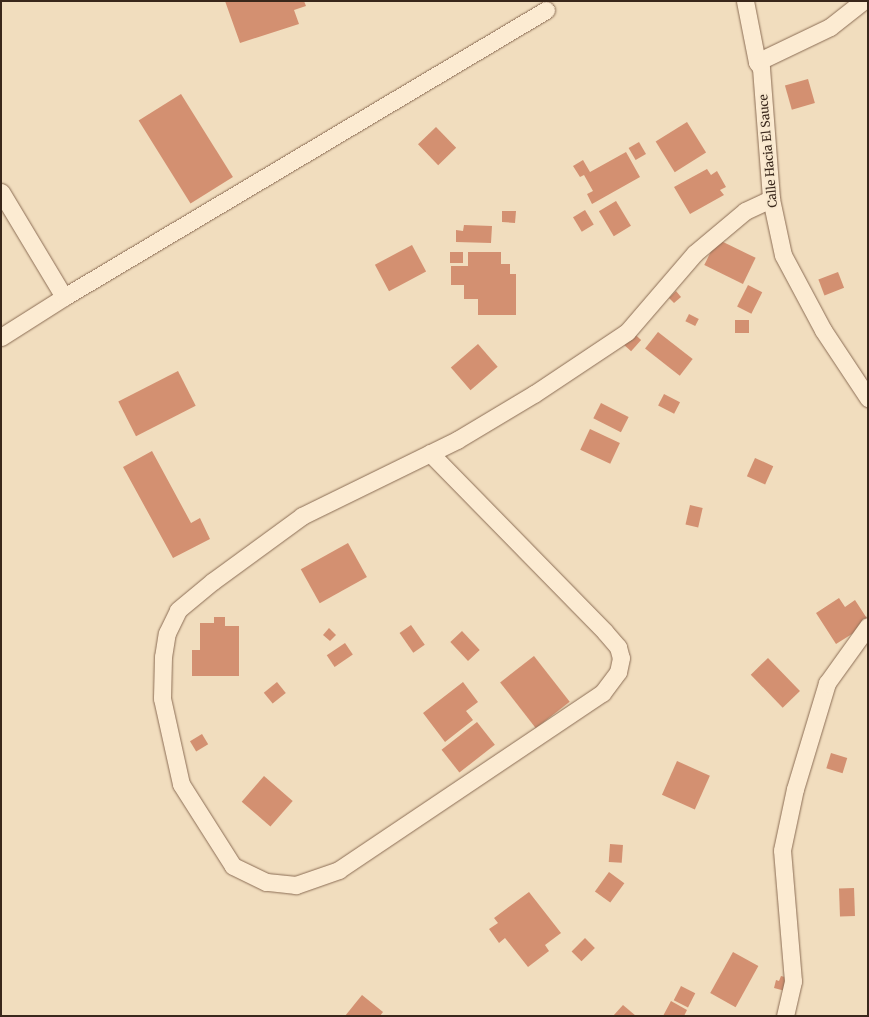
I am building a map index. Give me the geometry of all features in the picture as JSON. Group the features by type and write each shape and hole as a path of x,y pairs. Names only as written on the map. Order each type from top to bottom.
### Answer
{"street":[{"name":"Calle Hacia El Sauce","path":"745,1 757,62 761,68 771,199 783,255 823,330 868,398"},
{"path":"757,62 830,27 863,1"},
{"path":"1,337 64,297 546,10"},
{"path":"1,192 64,297"},
{"path":"430,453 618,647 621,658 618,672 602,693 339,870 296,885 266,882 233,866 181,784 162,698 163,657 167,633 178,610 212,581 302,516 430,453 458,440 534,394 627,332 695,253 745,210 771,199"},
{"path":"785,1016 793,981 782,850 795,789 827,683 868,626"}],"building":[{"path":"225,1 304,1 306,6 294,10 299,24 240,43"},
{"path":"808,79 815,103 792,110 785,86"},
{"path":"181,94 233,177 191,204 139,120"},
{"path":"687,122 706,153 675,172 656,142"},
{"path":"436,127 456,148 438,165 418,144"},
{"path":"639,142 646,154 636,160 629,148"},
{"path":"626,152 640,177 592,204 587,194 593,191 584,175 580,177 573,166 583,160 590,172"},
{"path":"707,169 711,175 717,171 726,187 720,190 724,195 690,214 674,187"},
{"path":"616,201 631,226 614,236 599,211"},
{"path":"585,210 594,225 582,232 573,217"},
{"path":"502,211 516,211 515,223 502,222"},
{"path":"464,225 492,226 491,243 456,242 456,230 463,231"},
{"path":"717,239 756,258 743,284 704,265"},
{"path":"412,245 426,271 389,291 375,265"},
{"path":"450,252 463,252 463,263 450,263"},
{"path":"468,252 501,252 501,264 510,264 510,274 516,274 516,315 478,315 478,299 464,299 464,285 451,285 451,266 468,266"},
{"path":"838,272 844,288 824,295 818,280"},
{"path":"748,285 762,292 751,314 737,306"},
{"path":"676,291 681,297 674,303 669,298"},
{"path":"689,314 699,319 695,326 685,321"},
{"path":"735,320 749,320 749,333 735,333"},
{"path":"630,330 641,340 631,351 620,341"},
{"path":"658,332 693,359 680,376 645,349"},
{"path":"478,344 498,367 471,390 451,368"},
{"path":"178,371 196,406 136,436 118,401"},
{"path":"664,394 680,402 674,414 658,406"},
{"path":"601,403 629,417 621,432 593,418"},
{"path":"590,429 620,443 610,464 580,450"},
{"path":"152,451 191,523 200,518 210,539 173,558 123,467"},
{"path":"755,458 773,466 765,484 747,476"},
{"path":"690,505 703,508 698,527 686,524"},
{"path":"348,543 367,577 320,603 301,569"},
{"path":"839,598 845,607 855,600 868,620 868,624 836,644 816,613"},
{"path":"214,617 225,617 225,626 239,626 239,676 192,676 192,650 200,650 200,623 214,623"},
{"path":"411,625 425,645 413,653 400,633"},
{"path":"329,628 336,635 330,641 323,635"},
{"path":"462,631 480,650 468,661 450,642"},
{"path":"345,643 353,655 335,667 327,655"},
{"path":"534,656 570,702 536,728 500,682"},
{"path":"768,658 800,691 783,708 751,675"},
{"path":"277,682 286,693 273,704 264,693"},
{"path":"463,682 478,702 466,711 473,720 445,742 423,713"},
{"path":"477,722 495,745 459,773 442,750"},
{"path":"202,734 208,744 196,751 190,741"},
{"path":"831,753 847,758 843,773 826,768"},
{"path":"677,761 710,776 695,809 662,795"},
{"path":"264,776 293,801 270,827 242,802"},
{"path":"610,844 623,845 622,863 609,862"},
{"path":"609,872 624,883 610,903 595,891"},
{"path":"854,888 855,916 840,917 839,889"},
{"path":"529,892 561,933 545,945 549,951 528,967 505,938 499,943 489,929 498,923 494,918"},
{"path":"585,938 595,948 581,961 572,951"},
{"path":"733,952 758,966 736,1007 710,993"},
{"path":"781,976 788,978 789,992 774,988 776,980 779,981"},
{"path":"681,986 695,993 688,1008 674,1000"},
{"path":"362,995 383,1012 380,1016 345,1016"},
{"path":"671,1001 687,1010 684,1016 663,1016"},
{"path":"623,1005 636,1016 613,1016"}]}
